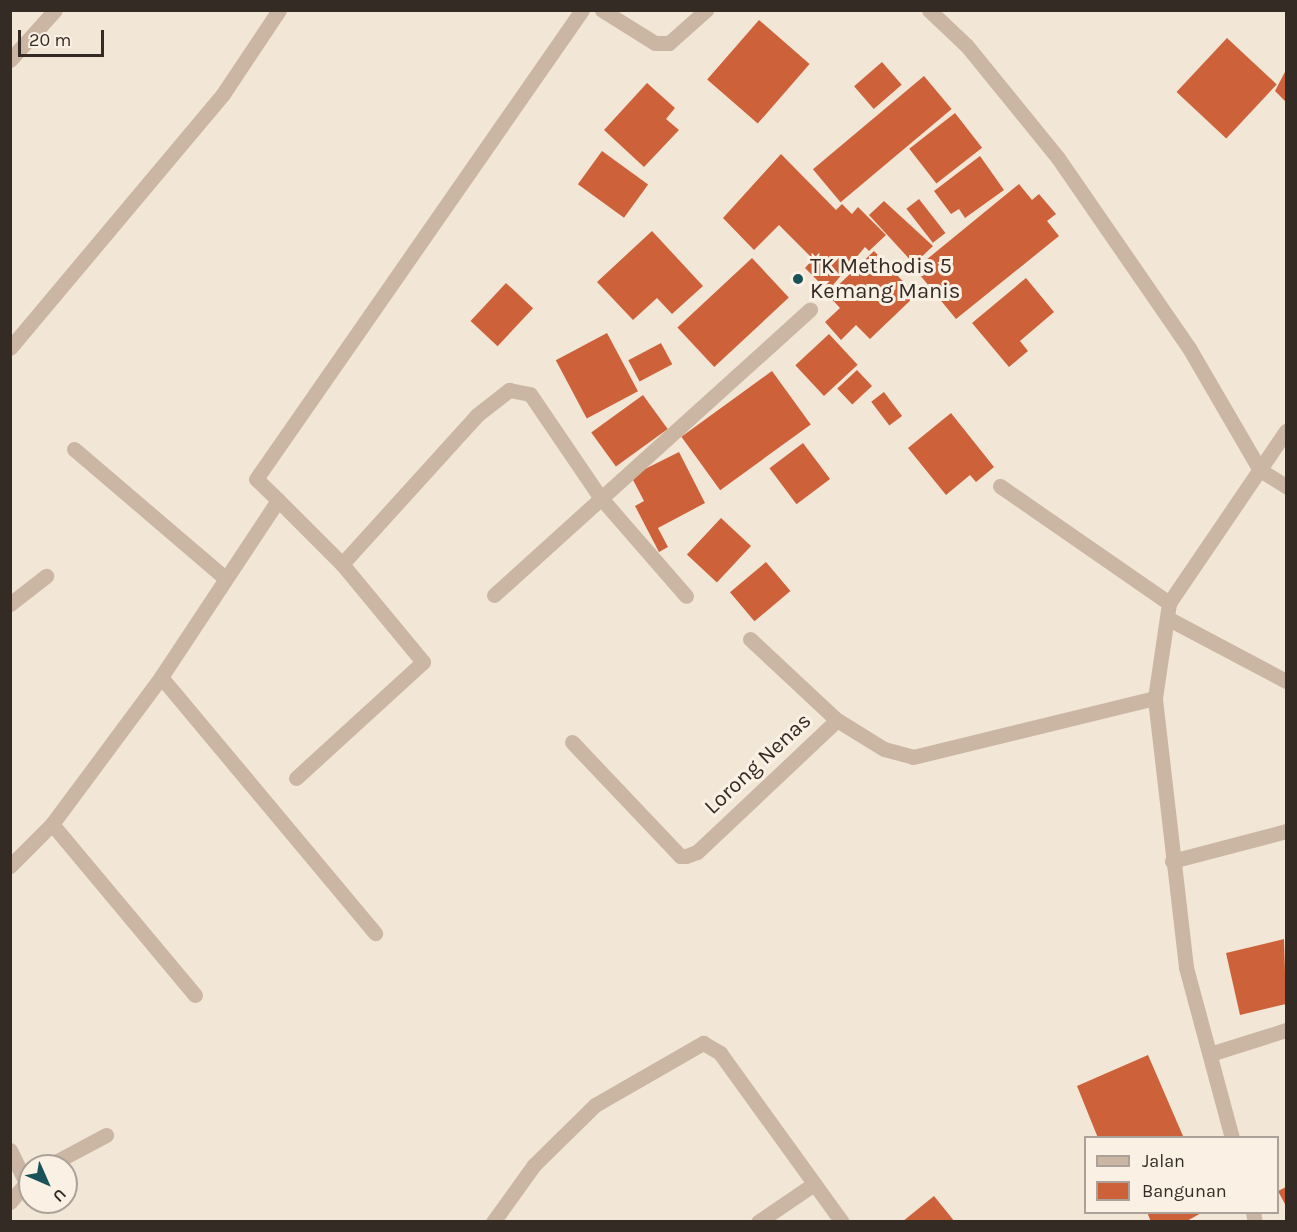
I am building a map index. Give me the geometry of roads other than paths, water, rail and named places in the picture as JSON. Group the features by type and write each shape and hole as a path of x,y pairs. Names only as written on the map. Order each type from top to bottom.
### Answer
{"street":[{"path":"10,60 55,10"},
{"path":"10,348 223,94 279,10"},
{"path":"296,778 423,662 342,564 256,479 582,10"},
{"path":"602,10 655,43 669,44 706,10"},
{"path":"929,10 967,46 1058,158 1189,348 1260,470 1287,486"},
{"path":"494,595 810,309"},
{"path":"342,564 477,415 509,390 530,394 600,497 686,596"},
{"path":"1233,1136 1186,967 1155,698 1169,611 1287,432"},
{"path":"75,448 224,578"},
{"path":"1000,486 1169,611 1287,681"},
{"path":"10,866 52,824 161,677 224,578 278,500"},
{"path":"10,604 46,576"},
{"path":"750,639 837,720"},
{"path":"161,677 375,933"},
{"name":"Lorong Nenas","path":"572,742 680,856 686,856 697,852 837,720 884,749 927,757 1155,698"},
{"path":"52,824 195,995"},
{"path":"1172,861 1287,831"},
{"path":"1210,1053 1287,1030"},
{"path":"493,1221 534,1165 595,1105 703,1043 720,1053 842,1221"},
{"path":"70,1154 106,1135"},
{"path":"758,1221 814,1184"}],"place":[{"name":"TK Methodis 5 Kemang Manis","path":"798,279"}]}
